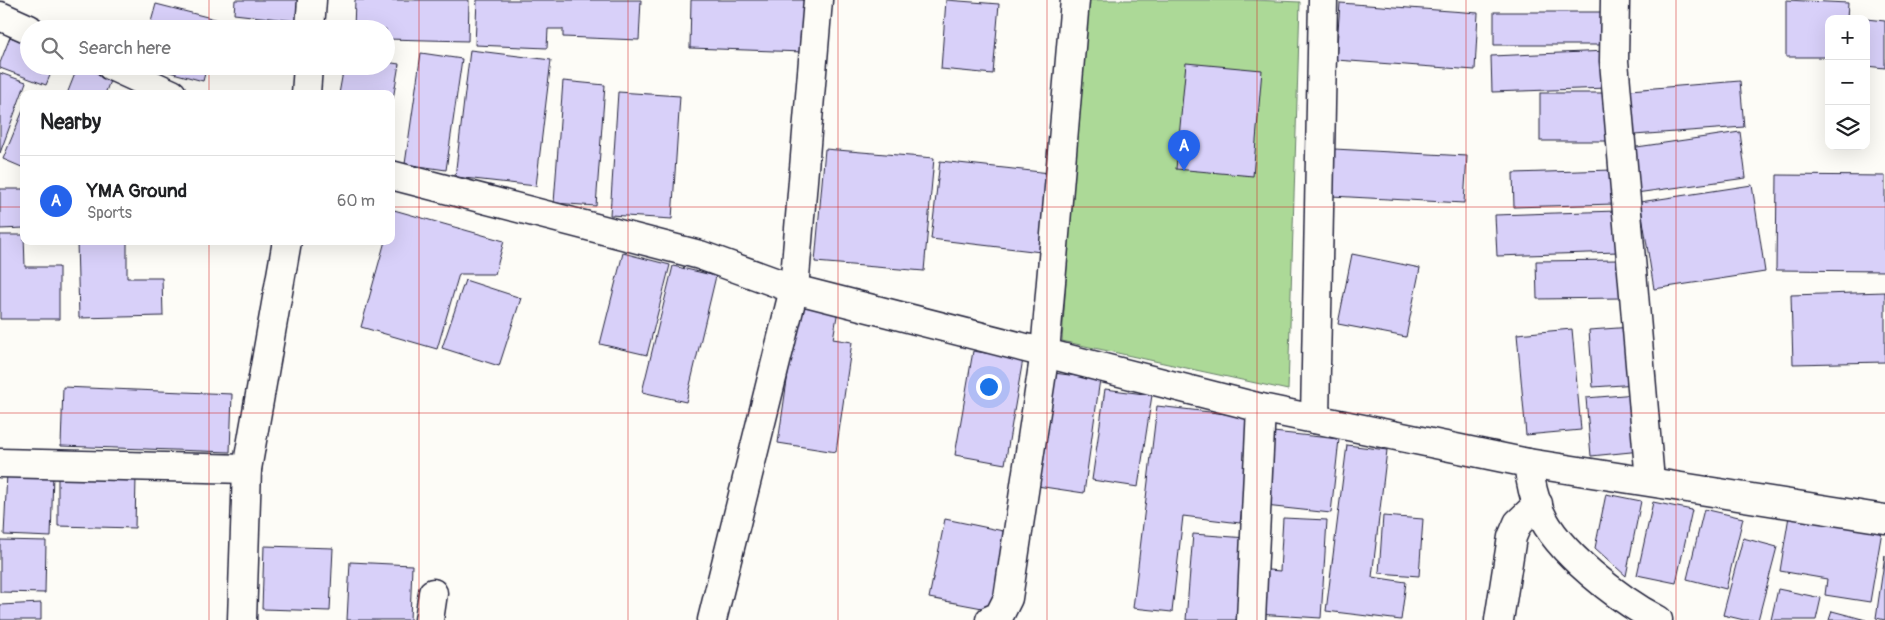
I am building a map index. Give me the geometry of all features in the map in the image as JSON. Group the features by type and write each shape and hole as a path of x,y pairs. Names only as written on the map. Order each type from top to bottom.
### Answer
{"street":[{"path":"311,20 312,0"},
{"path":"712,620 794,289 818,0"},
{"path":"990,620 999,616 1008,598 1045,352 1074,0"},
{"path":"1315,419 1323,0"},
{"path":"1615,0 1614,61 1650,481"},
{"path":"0,16 20,25"},
{"path":"131,75 163,90"},
{"path":"306,90 307,75"},
{"path":"395,176 700,255 794,289 1261,408 1528,463 1885,519"},
{"path":"242,620 248,469 286,245"},
{"path":"1251,620 1261,408"},
{"path":"0,463 248,469"},
{"path":"1528,463 1532,487 1540,513 1560,543 1590,573 1636,608 1658,620"},
{"path":"1499,620 1512,537 1518,522 1538,504"},
{"path":"429,620 433,593"}],"green space":[{"path":"1084,0 1253,0 1300,2 1288,390 1062,341"}],"building":[{"path":"235,0 307,0 305,20 287,20 234,14"},
{"path":"355,0 469,0 468,41 395,39 395,20 354,20"},
{"path":"477,0 641,0 639,40 563,37 563,29 548,29 547,48 475,45"},
{"path":"691,0 804,0 803,52 690,48"},
{"path":"946,0 999,4 993,74 941,69"},
{"path":"1786,0 1848,3 1847,15 1825,15 1825,57 1786,57"},
{"path":"1340,3 1478,13 1475,70 1336,60"},
{"path":"156,4 219,20 152,20"},
{"path":"1494,12 1607,12 1607,45 1494,45"},
{"path":"1870,19 1885,21 1885,68 1870,66"},
{"path":"10,37 20,41 20,75 50,75 46,85 0,68 0,63"},
{"path":"470,50 551,60 536,186 455,177"},
{"path":"1607,51 1608,88 1492,92 1491,56"},
{"path":"421,53 462,59 446,170 405,164"},
{"path":"395,63 399,64 395,90 340,90 342,75 395,75"},
{"path":"1186,63 1262,70 1253,176 1176,169"},
{"path":"0,73 26,82 23,90 20,90 20,98 0,153"},
{"path":"74,75 103,75 111,78 106,90 69,90"},
{"path":"181,75 205,75 203,81"},
{"path":"563,81 605,85 596,206 554,203"},
{"path":"1740,81 1744,127 1634,135 1630,90"},
{"path":"618,92 680,96 672,219 610,215"},
{"path":"1540,93 1609,93 1609,141 1540,141"},
{"path":"20,118 20,166 3,159"},
{"path":"1740,132 1746,178 1636,193 1630,148"},
{"path":"825,149 934,158 924,271 815,262"},
{"path":"1334,149 1467,156 1464,203 1331,196"},
{"path":"940,161 1050,173 1041,252 931,239"},
{"path":"1613,170 1614,204 1514,207 1513,173"},
{"path":"1777,175 1885,176 1885,271 1776,270"},
{"path":"1752,185 1765,272 1654,289 1640,202"},
{"path":"0,189 20,189 20,228 0,229"},
{"path":"395,210 504,241 495,274 459,274 437,349 361,327 384,245 395,245"},
{"path":"1617,211 1618,252 1497,256 1495,215"},
{"path":"0,235 20,235 20,245 24,245 25,267 59,267 59,319 0,319"},
{"path":"77,245 127,245 127,278 162,278 163,316 79,318"},
{"path":"623,253 670,265 647,355 600,344"},
{"path":"1352,254 1420,268 1406,337 1338,324"},
{"path":"1620,260 1620,298 1537,299 1536,261"},
{"path":"673,266 716,276 686,402 642,392"},
{"path":"465,280 521,298 499,366 442,348"},
{"path":"1885,292 1885,362 1793,364 1791,295"},
{"path":"798,304 838,310 833,339 852,342 836,452 778,443"},
{"path":"1633,327 1637,384 1593,387 1589,330"},
{"path":"1572,329 1581,430 1526,435 1517,334"},
{"path":"973,351 1023,359 1005,464 955,455"},
{"path":"1054,373 1100,379 1084,493 1037,486"},
{"path":"63,387 232,394 230,452 61,446"},
{"path":"1105,389 1152,395 1138,487 1092,480"},
{"path":"1636,394 1641,451 1591,456 1586,398"},
{"path":"1157,406 1253,417 1240,523 1183,516 1172,612 1133,608"},
{"path":"1273,432 1339,439 1331,513 1265,506"},
{"path":"1347,445 1387,450 1372,577 1406,582 1401,620 1326,611"},
{"path":"7,473 53,474 51,537 4,535"},
{"path":"58,475 136,476 135,528 58,526"},
{"path":"1606,494 1641,501 1626,576 1595,548"},
{"path":"1653,502 1692,510 1676,583 1637,575"},
{"path":"1704,509 1743,518 1726,589 1687,579"},
{"path":"1383,516 1423,519 1419,576 1379,573"},
{"path":"1789,516 1882,531 1870,602 1825,595 1827,579 1780,571"},
{"path":"1283,518 1327,520 1321,618 1256,614 1258,569 1280,571"},
{"path":"945,519 1008,532 993,610 929,598"},
{"path":"1193,534 1247,538 1241,620 1186,620"},
{"path":"1743,538 1777,547 1758,620 1744,620 1723,615"},
{"path":"0,540 46,541 45,593 0,592"},
{"path":"264,546 333,548 330,611 262,609"},
{"path":"1885,555 1885,620 1876,618"},
{"path":"350,562 412,565 410,620 347,620"},
{"path":"1778,589 1821,598 1816,620 1771,620"},
{"path":"41,603 41,620 0,620 0,605"},
{"path":"1832,611 1866,620 1829,620"}],"place":[{"name":"YMA Ground","path":"1184,171"}]}
